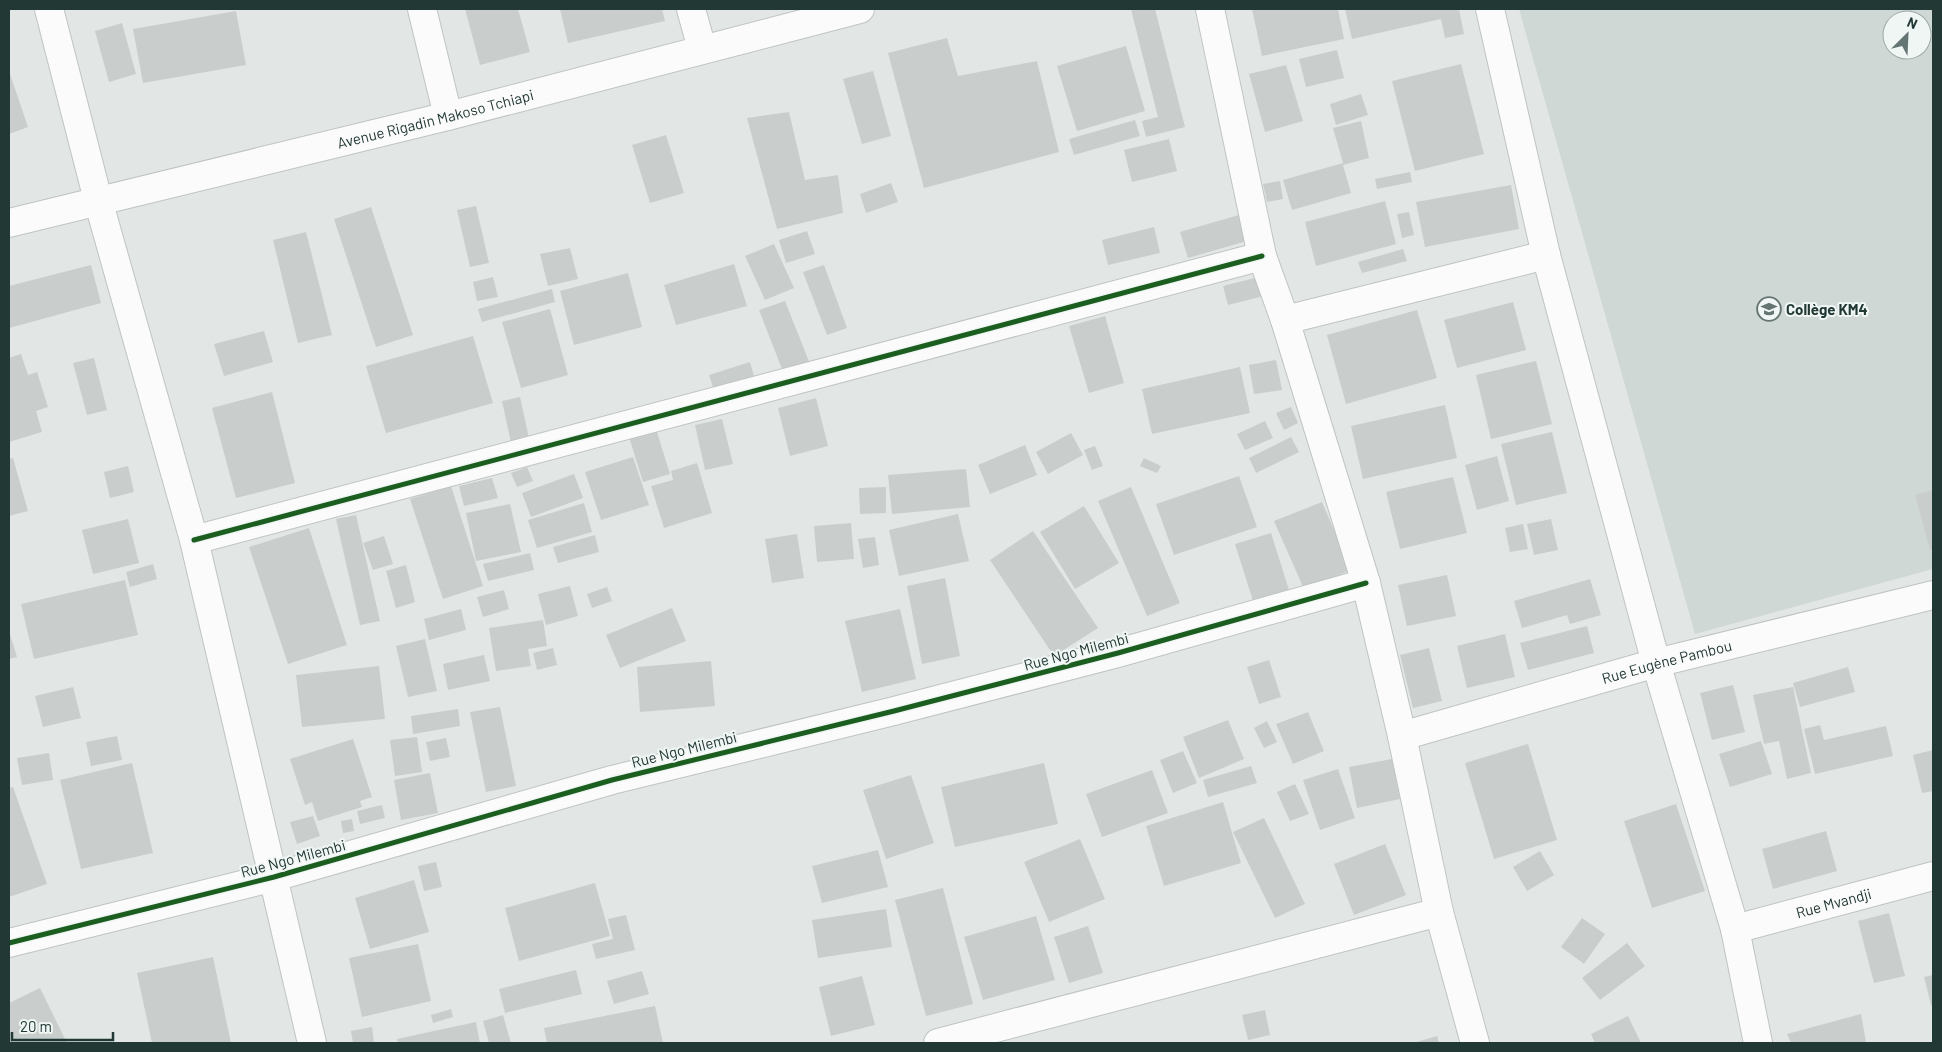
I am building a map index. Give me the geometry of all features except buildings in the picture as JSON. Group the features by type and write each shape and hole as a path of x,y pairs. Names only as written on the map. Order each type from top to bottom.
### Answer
{"street":[{"path":"49,9 98,200 194,540 312,1043"},
{"path":"422,9 448,116"},
{"path":"691,9 702,49"},
{"name":"Avenue Rigadin Makoso Tchiapi","path":"9,223 448,116 860,9"},
{"path":"1210,9 1262,256 1285,320 1366,583 1402,736 1439,912 1475,1043"},
{"path":"1490,9 1546,255 1656,663 1735,929 1758,1043"},
{"path":"1285,320 1546,255"},
{"path":"194,540 1262,256"},
{"name":"Rue Ngo Milembi","path":"9,943 274,877 612,780 1108,656 1366,583"},
{"name":"Rue Eugène Pambou","path":"1402,736 1656,663 1933,595"},
{"name":"Rue Mvandji","path":"1735,929 1933,876"},
{"path":"938,1043 1439,912"}],"shaded area":[{"name":"Collège KM4","path":"1519,9 1933,9 1933,569 1695,634"}],"cycle path":[{"path":"194,540 1262,256"},
{"path":"9,943 274,877 612,780 894,711 1118,653 1366,583"}],"place":[{"name":"Collège KM4","path":"1769,309"}]}
